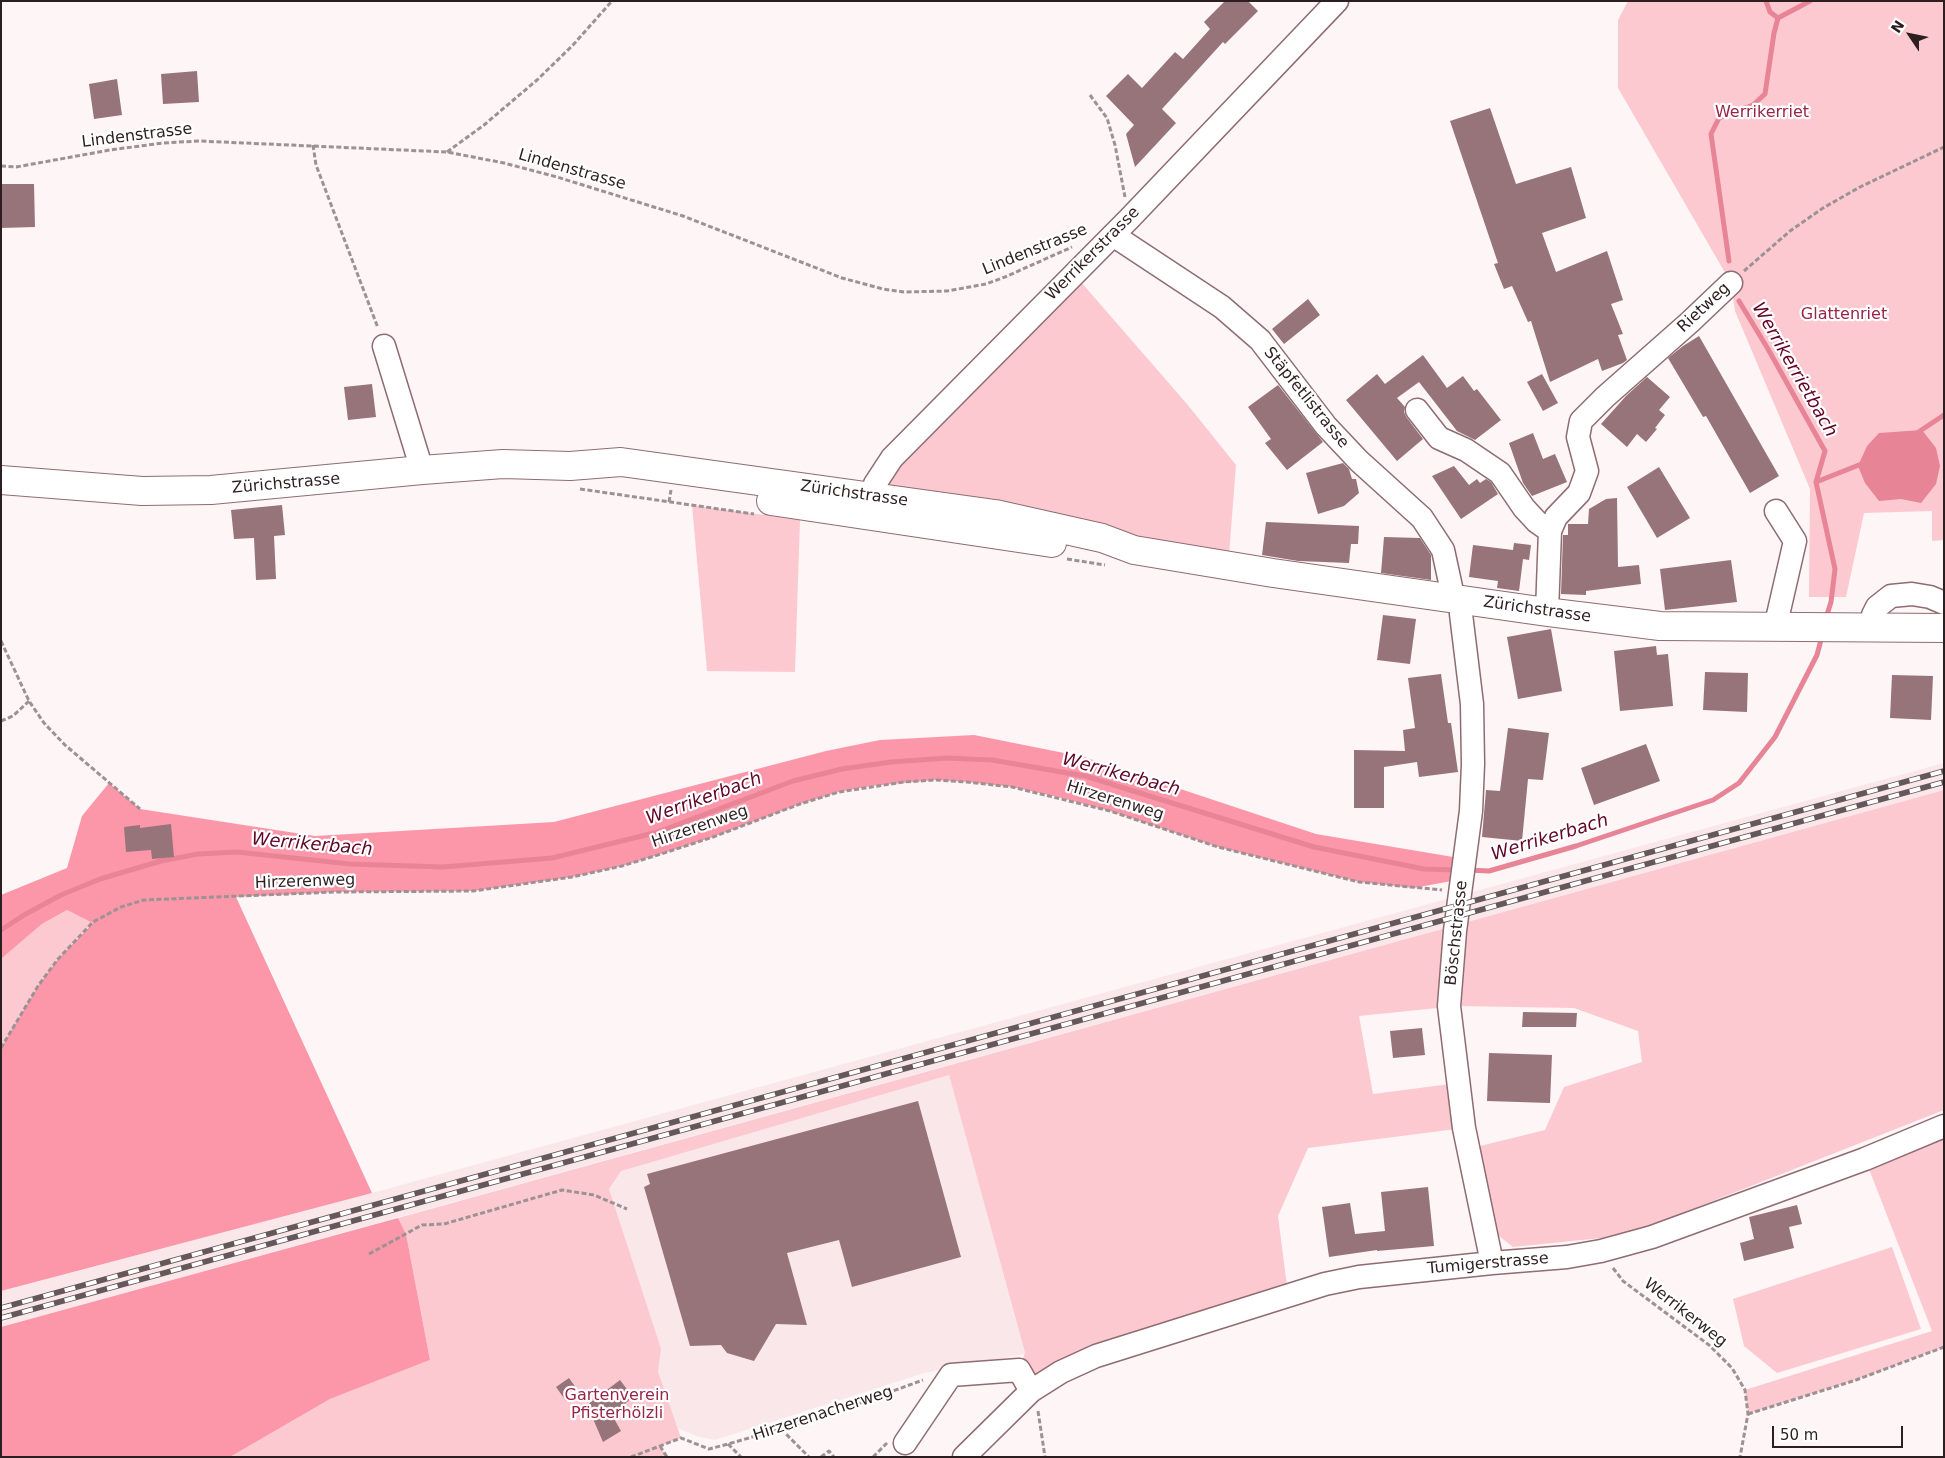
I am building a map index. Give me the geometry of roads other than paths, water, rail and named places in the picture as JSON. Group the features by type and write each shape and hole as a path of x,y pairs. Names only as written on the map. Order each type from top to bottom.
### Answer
{"main road":[{"name":"Zürichstrasse","path":"571,477 622,462 1112,552 1134,550 1273,573 1546,612 1660,626 1944,628"},
{"name":"Zürichstrasse","path":"1,480 142,491 211,490 503,464 571,477 620,478 671,494 867,506"}],"street":[{"name":"Werrikerstrasse","path":"867,506 875,484 892,458 1121,227 1337,1"},
{"name":"Stäpfetlistrasse","path":"1121,227 1222,307 1260,340 1326,426 1359,461 1422,518 1444,550 1450,587 1456,599"},
{"name":"Rietweg","path":"1546,612 1550,531 1556,517 1579,493 1587,472 1578,437 1582,420 1731,283"},
{"path":"384,346 422,470"},
{"path":"1417,410 1439,438 1466,450 1500,473 1524,508 1537,522 1550,531"},
{"path":"1776,512 1795,541 1777,627"},
{"path":"1872,628 1873,615 1877,607 1891,596 1912,594 1930,597 1944,603"},
{"name":"Böschstrasse","path":"1456,599 1461,614 1472,704 1474,764 1471,811 1449,1006 1464,1128 1492,1263"},
{"name":"Tumigerstrasse","path":"964,1457 1031,1391 1060,1372 1096,1356 1307,1289 1358,1278 1492,1263 1567,1257 1601,1251 1652,1237 1865,1159 1944,1126"},
{"path":"905,1443 951,1375 1019,1370 1031,1391"}],"waterway":[{"path":"1766,1 1770,12 1778,18"},
{"name":"Werrikerrietbach","path":"1729,261 1711,134 1719,118 1753,105 1765,94 1778,18 1810,1"},
{"name":"Werrikerrietbach","path":"1739,301 1825,451 1816,482 1835,569 1831,602 1826,618"},
{"name":"Werrikerbach","path":"1917,433 1944,415"},
{"name":"Werrikerbach","path":"1816,482 1864,463"},
{"name":"Werrikerbach","path":"1468,870 1489,871 1576,846 1713,800 1739,783 1775,737 1817,655 1822,636"},
{"name":"Werrikerbach","path":"1,930 61,895 100,879 161,861 198,854 237,852 350,864 443,867 552,858 658,832 793,781 842,769 891,762 947,758 992,760 1085,776 1314,847 1424,869 1457,870"}],"railway":[{"path":"1,1308 1944,771"},
{"path":"1,1318 1944,782"}],"park label":[{"name":"Werrikerriet","path":"1762,113"},
{"name":"Glattenriet","path":"1844,315"},
{"name":"Gartenverein Pfisterhölzli","path":"617,1405"}]}
